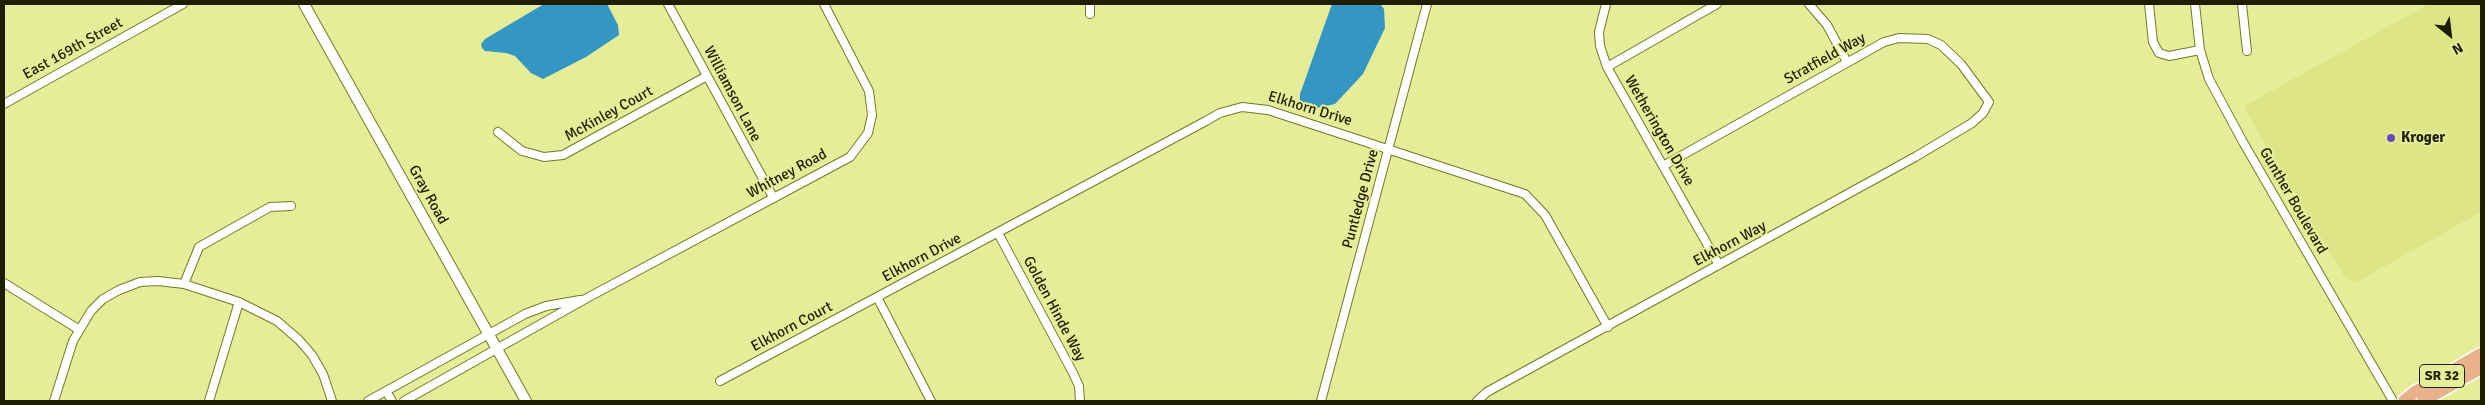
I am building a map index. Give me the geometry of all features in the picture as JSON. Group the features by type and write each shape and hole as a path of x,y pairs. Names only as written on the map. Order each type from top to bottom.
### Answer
{"main road":[{"name":"SR 32","path":"2404,401 2415,392 2481,354"},
{"name":"SR 32","path":"2423,401 2481,368"}],"street":[{"name":"East 169th Street","path":"4,104 183,4"},
{"name":"Gray Road","path":"304,4 526,401"},
{"name":"Williamson Lane","path":"668,4 772,197"},
{"name":"Whitney Road","path":"404,401 587,298 772,197 850,157 868,133 872,115 869,91 824,4"},
{"path":"1090,4 1090,14"},
{"name":"Puntledge Drive","path":"1322,401 1427,4"},
{"name":"Wetherington Drive","path":"1606,4 1599,32 1600,46 1607,67 1719,265"},
{"path":"1607,67 1717,4"},
{"path":"1809,4 1822,18 1847,62"},
{"path":"2149,4 2153,42 2159,53 2169,56 2200,50"},
{"name":"Gunther Boulevard","path":"2195,4 2200,50 2210,79 2243,142 2393,401"},
{"path":"2242,4 2247,51"},
{"name":"Stratfield Way","path":"1663,166 1884,42 1900,38 1928,39 1952,55 1984,91 1989,102"},
{"name":"McKinley Court","path":"498,132 522,151 544,156 563,156 707,76"},
{"name":"Elkhorn Way","path":"1477,401 1487,392 1954,135 1984,113 1989,102"},
{"name":"Elkhorn Drive","path":"877,298 1206,121 1232,109 1252,107 1268,110 1389,148 1516,190 1530,198 1545,215 1608,326"},
{"path":"184,284 199,247 270,207 291,206"},
{"name":"Golden Hinde Way","path":"998,233 1073,373 1079,386 1080,401"},
{"path":"54,401 78,329 90,311 103,299 118,290 148,281 184,284 239,302 266,314 299,340 320,370 332,401"},
{"path":"4,283 78,329"},
{"name":"Whitney Road","path":"368,401 489,334 546,306 587,298"},
{"path":"877,298 931,401"},
{"name":"Elkhorn Court","path":"720,382 877,298"},
{"path":"209,401 239,302"},
{"path":"386,391 392,401"}],"shaded area":[{"path":"2429,4 2481,4 2481,212 2355,283 2345,278 2245,110 2246,105"}],"water":[{"path":"544,4 607,4 618,25 619,35 586,57 543,79 531,73 515,56 485,51 482,48 481,44 485,39"},
{"path":"1332,4 1380,4 1384,9 1385,28 1363,74 1335,104 1317,108 1300,102 1300,94"}],"place":[{"name":"Kroger","path":"2391,138"}]}
